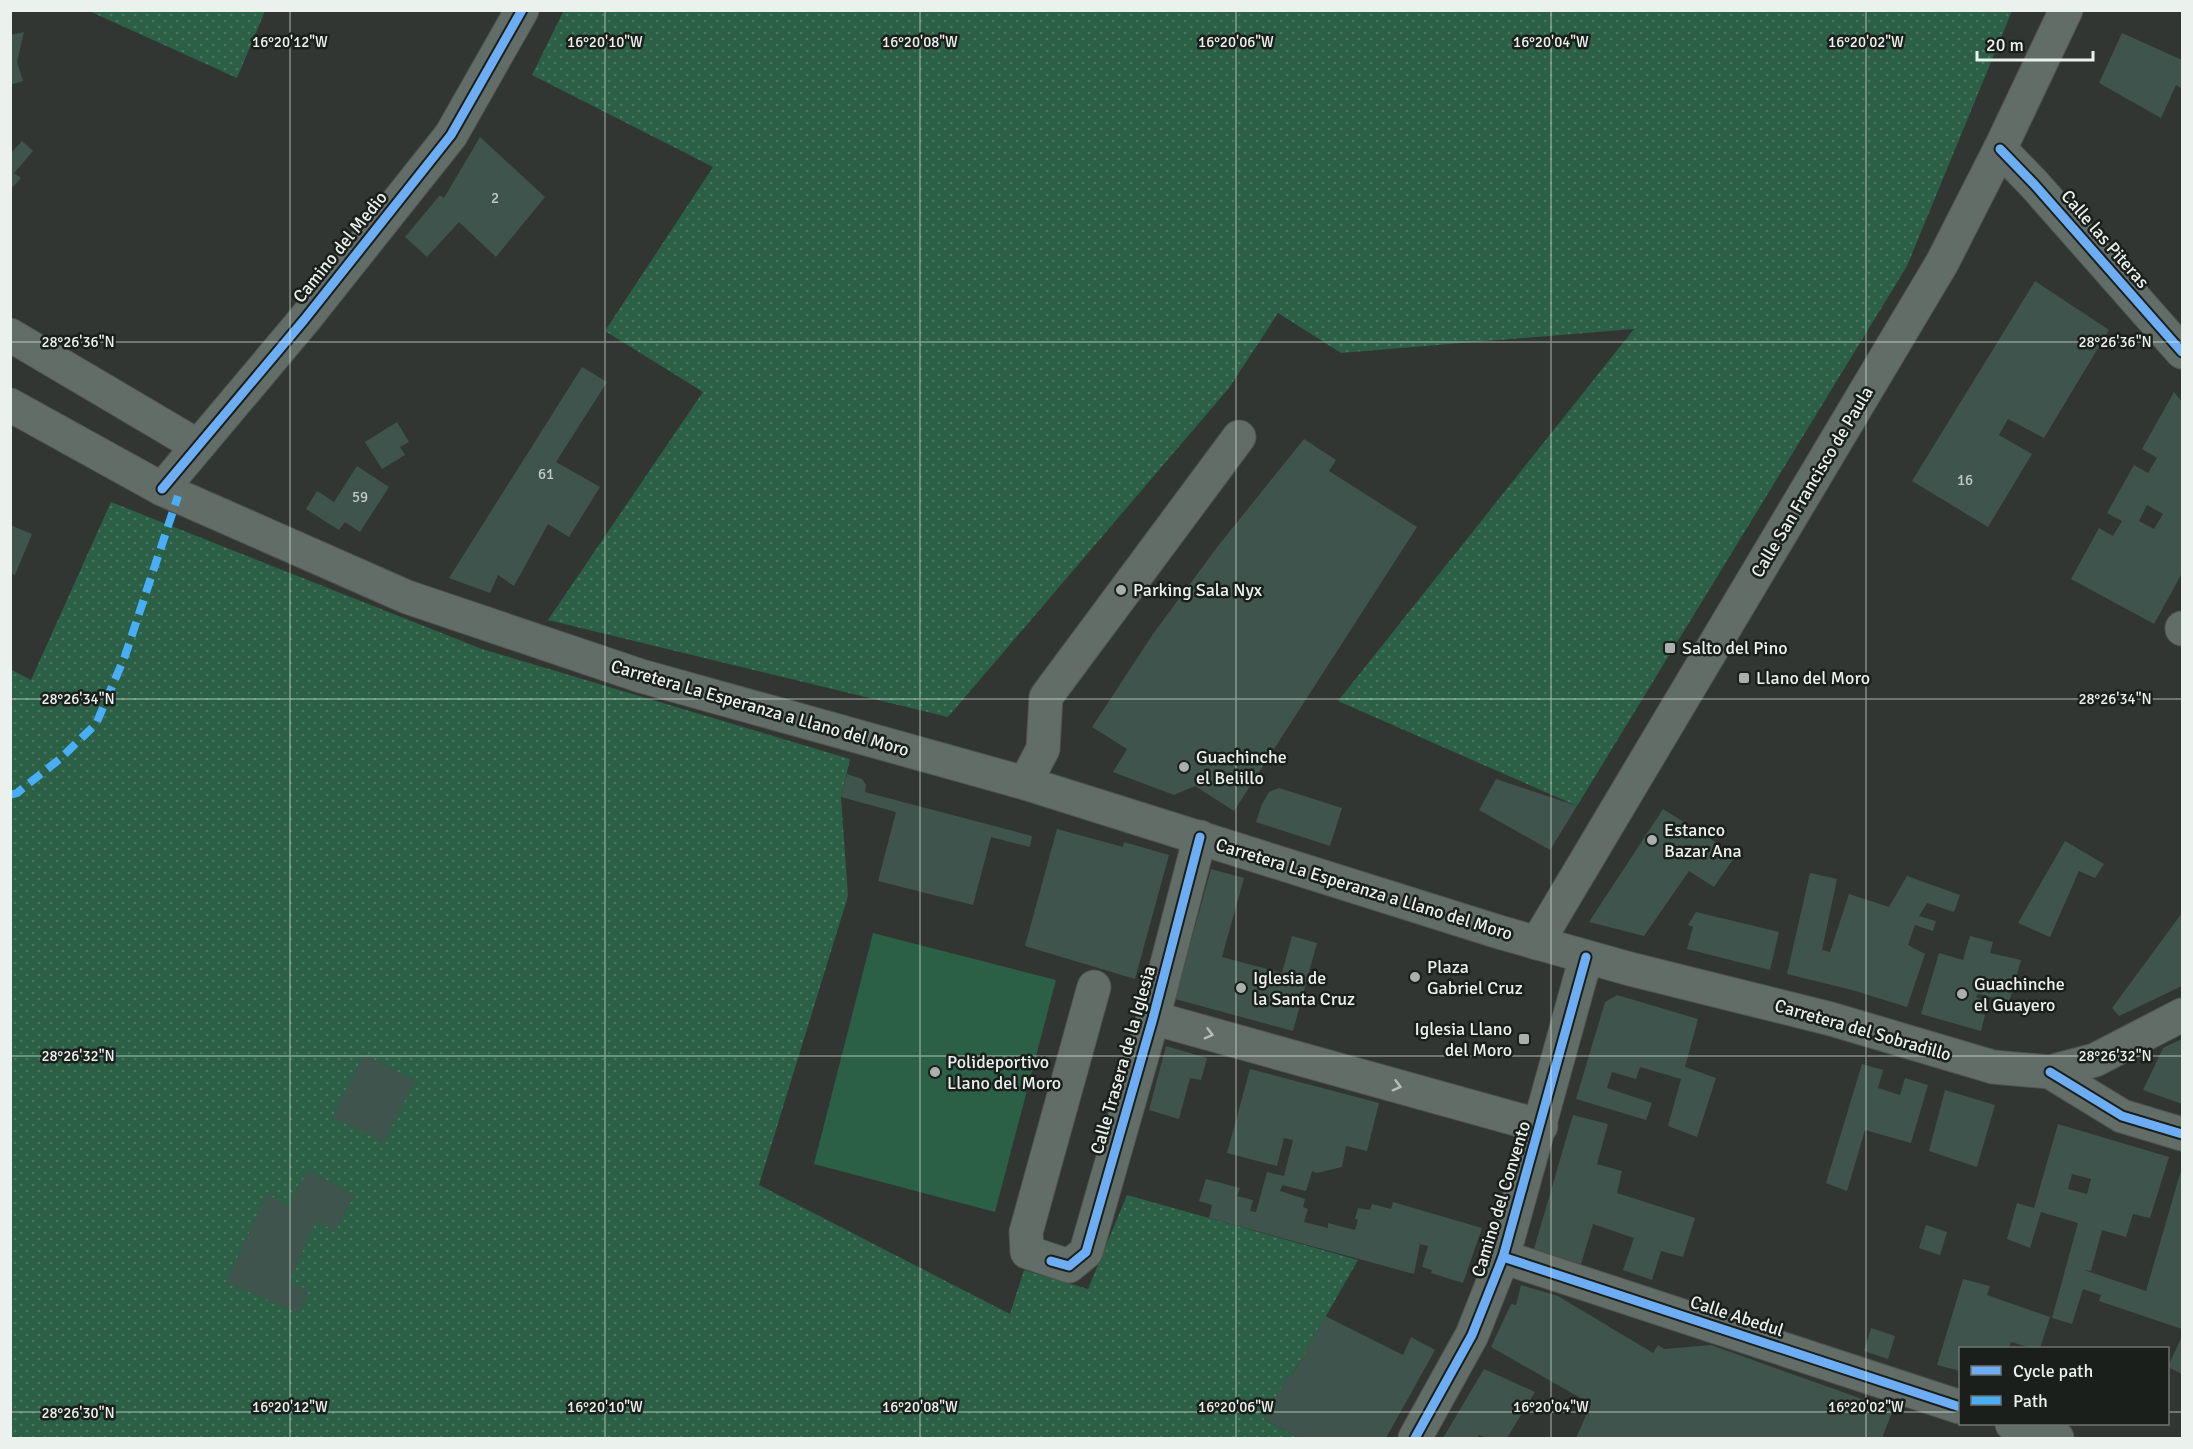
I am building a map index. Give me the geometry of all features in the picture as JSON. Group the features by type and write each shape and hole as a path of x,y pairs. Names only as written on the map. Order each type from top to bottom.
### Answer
{"main road":[{"name":"Calle San Francisco de Paula","path":"1537,943 1942,262 2000,149 2066,10"},
{"name":"Carretera La Esperanza a Llano del Moro","path":"10,405 162,489 407,597 641,676 1024,783 1453,919 1537,943"},
{"name":"Carretera del Sobradillo","path":"1537,943 1831,1019 1993,1067 2050,1072 2095,1060 2182,1015"}],"street":[{"name":"Camino del Medio","path":"162,489 304,320 451,135 522,10"},
{"name":"Calle las Piteras","path":"2000,149 2034,184 2182,352"},
{"path":"10,335 198,446"},
{"path":"1024,783 1043,749 1046,697 1239,436"},
{"name":"Calle Trasera de la Iglesia","path":"1094,987 1026,1232 1027,1252 1069,1266 1086,1252 1153,1018 1200,837"},
{"name":"Camino del Convento","path":"1415,1438 1472,1335 1503,1257 1586,957"},
{"path":"1153,1018 1540,1126"},
{"path":"2050,1072 2122,1116 2182,1134"},
{"name":"Calle Abedul","path":"1503,1257 1959,1407"},
{"path":"2015,1425 2057,1438"}],"green space":[{"path":"564,10 2012,11 1907,266 1577,806 1338,701 1634,329 1341,353 1278,313 1229,388 948,717 548,620 703,392 605,331 713,167 532,75"},
{"path":"89,11 265,11 237,78"},
{"path":"111,502 482,649 850,759 841,798 848,896 759,1185 1010,1314 1024,1270 1088,1289 1127,1195 1358,1260 1291,1377 1264,1419 1299,1438 11,1438 10,669 31,680"},
{"name":"Polideportivo Llano del Moro","path":"873,933 1056,980 995,1212 814,1164"}],"building":[{"path":"24,32 17,62 23,81 10,85 10,35"},
{"path":"2122,33 2182,60 2182,89 2176,85 2161,118 2099,83"},
{"path":"480,137 545,197 496,257 459,222 427,257 405,237 440,195 444,198"},
{"path":"22,141 33,151 14,173 21,178 10,190 10,154"},
{"path":"2035,281 2109,330 2044,438 2008,419 1999,435 2032,454 1988,527 1912,481"},
{"path":"582,367 607,382 556,462 600,487 569,537 548,524 514,586 498,575 490,593 449,578"},
{"path":"2174,392 2182,402 2182,573 2154,624 2071,579 2099,528 2113,536 2122,521 2107,513 2134,465 2148,473 2157,458 2142,449","holes":["2147,505 2163,514 2154,529 2139,521"]},
{"path":"397,422 409,442 400,447 405,455 382,469 365,442"},
{"path":"1304,439 1336,460 1329,471 1417,527 1234,811 1195,786 1174,795 1113,772 1127,749 1092,727 1153,634 1218,546"},
{"path":"357,466 389,487 360,532 345,522 339,530 306,509 317,491 334,502"},
{"path":"10,525 32,534 15,575 10,573"},
{"path":"847,774 862,779 866,785 865,792 1032,836 1030,847 991,837 973,905 878,881 896,812 841,797"},
{"path":"1496,779 1577,806 1550,850 1479,810"},
{"path":"1279,788 1342,808 1330,846 1256,822 1269,792"},
{"path":"1663,809 1736,855 1714,887 1689,871 1644,936 1589,922"},
{"path":"1057,829 1123,847 1124,842 1169,855 1135,979 1025,946"},
{"path":"2065,841 2104,864 2095,878 2079,871 2050,937 2018,923"},
{"name":"Iglesia de la Santa Cruz","path":"1211,869 1244,878 1222,957 1282,973 1292,936 1317,943 1293,1031 1175,999"},
{"path":"1810,873 1837,879 1822,950 1830,952 1849,894 1889,907 1907,876 1960,895 1954,912 1927,903 1919,916 1936,921 1933,931 1915,925 1908,945 1925,954 1907,1007 1852,990 1787,974"},
{"path":"1696,912 1779,932 1770,970 1687,949 1693,927 1688,925"},
{"path":"2182,913 2182,986 2119,1016 2112,1008"},
{"path":"1970,936 1993,942 1990,953 2021,960 2009,1002 1978,994 1976,997 1981,999 1977,1013 1985,1015 1981,1031 1921,1014 1939,953 1963,960"},
{"path":"1617,995 1698,1019 1685,1067 1716,1078 1697,1137 1668,1126 1681,1079 1640,1067 1636,1079 1612,1072 1607,1088 1652,1103 1646,1120 1576,1099 1605,1002"},
{"path":"2182,1039 2182,1104 2143,1090 2163,1048"},
{"path":"1166,1046 1207,1058 1201,1080 1190,1078 1179,1119 1149,1110"},
{"path":"364,1054 415,1081 384,1142 332,1117"},
{"path":"1862,1064 1883,1070 1878,1088 1900,1095 1905,1078 1928,1085 1911,1143 1865,1130 1847,1191 1826,1183"},
{"path":"1250,1069 1379,1103 1367,1151 1346,1146 1342,1167 1317,1173 1312,1171 1306,1191 1282,1185 1280,1191 1305,1199 1303,1207 1308,1209 1304,1222 1328,1228 1328,1223 1355,1230 1358,1208 1370,1210 1372,1204 1391,1209 1393,1202 1482,1228 1463,1283 1431,1273 1432,1270 1422,1267 1428,1246 1420,1244 1414,1274 1209,1218 1212,1205 1199,1201 1206,1179 1240,1188 1237,1196 1253,1200 1250,1211 1256,1212 1267,1172 1284,1176 1293,1140 1284,1138 1277,1166 1227,1153"},
{"path":"1945,1090 1995,1105 1977,1167 1929,1151"},
{"path":"1573,1115 1608,1124 1597,1164 1622,1171 1617,1193 1695,1218 1683,1257 1661,1251 1652,1280 1623,1270 1634,1238 1593,1224 1581,1264 1534,1249"},
{"path":"2058,1124 2169,1157 2150,1218 2133,1214 2126,1237 2102,1230 2091,1271 2084,1270 2146,1291 2182,1167 2182,1329 2099,1301 2101,1295 2083,1289 2072,1324 2052,1318 2078,1223 2041,1212 2030,1248 2007,1239 2017,1203 2034,1208","holes":["2072,1174 2091,1179 2087,1194 2068,1189"]},
{"path":"308,1170 354,1195 335,1231 316,1221 289,1282 309,1290 299,1313 226,1282 267,1194 288,1206"},
{"path":"1926,1225 1947,1232 1940,1255 1919,1248"},
{"path":"1963,1279 1990,1286 1987,1295 2050,1317 2040,1347 2028,1347 2011,1342 2009,1347 1959,1347 1959,1371 1937,1365"},
{"path":"1521,1285 1558,1296 1653,1353 1658,1345 1664,1349 1711,1345 1893,1410 1882,1438 1576,1438 1591,1404 1491,1347 1511,1304 1516,1305"},
{"path":"1325,1316 1403,1355 1411,1337 1435,1350 1386,1438 1299,1438 1264,1419 1288,1375 1291,1377"},
{"path":"1871,1328 1895,1336 1888,1359 1864,1351"},
{"path":"2182,1336 2182,1374 2169,1368"},
{"path":"1484,1369 1535,1392 1507,1438 1488,1438 1479,1435 1477,1438 1443,1438"}],"marked path":[{"path":"10,795 17,793 61,758 96,724 125,656 178,496"}],"cycle path":[{"path":"162,489 304,320 451,135 522,10"},
{"path":"2000,149 2034,184 2182,352"},
{"path":"1051,1261 1069,1266 1086,1252 1153,1018 1200,837"},
{"path":"1415,1438 1472,1335 1503,1257 1586,957"},
{"path":"2050,1072 2122,1116 2182,1134"},
{"path":"1503,1257 1959,1407"}],"place":[{"name":"Parking Sala Nyx","path":"1121,590"},
{"name":"Salto del Pino","path":"1670,648"},
{"name":"Llano del Moro","path":"1744,678"},
{"name":"Guachinche el Belillo","path":"1184,767"},
{"name":"Estanco Bazar Ana","path":"1652,840"},
{"name":"Plaza Gabriel Cruz","path":"1415,977"},
{"name":"Iglesia de la Santa Cruz","path":"1241,988"},
{"name":"Guachinche el Guayero","path":"1962,994"},
{"name":"Iglesia Llano del Moro","path":"1524,1039"},
{"name":"Polideportivo Llano del Moro","path":"935,1072"}]}
